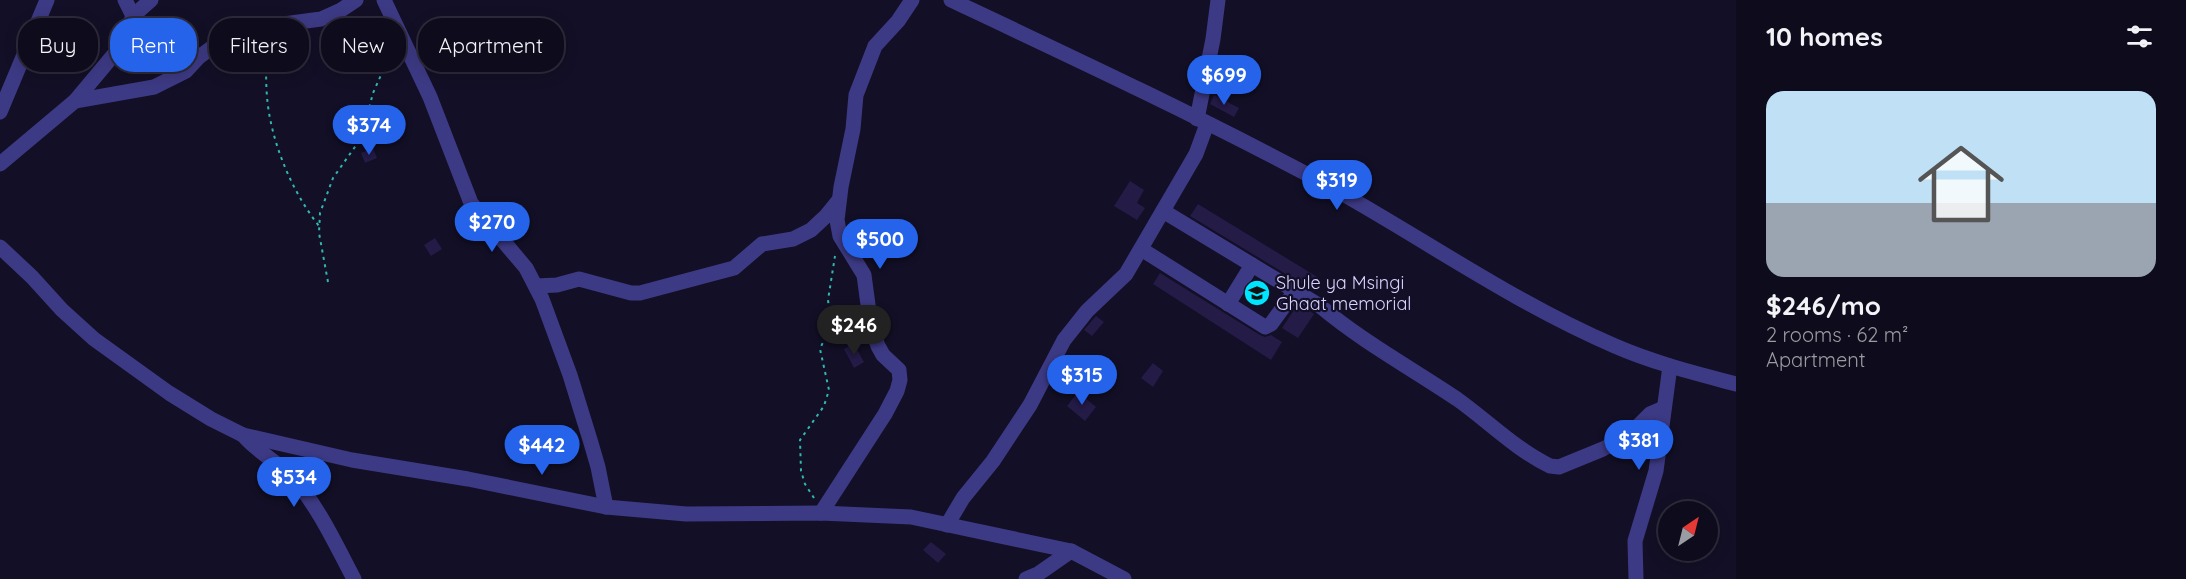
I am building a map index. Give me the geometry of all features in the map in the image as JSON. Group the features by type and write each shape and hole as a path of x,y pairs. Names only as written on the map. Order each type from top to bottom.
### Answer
{"street":[{"path":"0,112 47,0"},
{"path":"125,0 133,16"},
{"path":"0,164 75,100 121,46 133,16 151,0"},
{"path":"309,21 321,19 356,0"},
{"path":"384,0 392,18"},
{"path":"824,509 885,414 900,380 900,370 883,355 878,346 871,327 864,275 840,236 837,220 853,129 856,95 876,46 898,21 912,0"},
{"path":"951,0 1202,121 1319,181 1550,315 1616,346 1670,366 1736,384"},
{"path":"946,525 963,498 993,461 1030,405 1064,340 1088,311 1126,274 1196,154 1218,0"},
{"path":"406,47 430,97 471,203 526,268 542,298 570,375 598,467 606,507"},
{"path":"75,100 154,87 186,70 209,50"},
{"path":"536,286 557,285 579,279 631,293 640,293 720,272 741,264 754,249 762,244 793,239 811,230 839,200"},
{"path":"1163,212 1320,306 1343,325 1460,402 1497,433 1550,466 1559,467 1616,442 1629,435 1650,414 1664,408"},
{"path":"0,247 94,339 169,393 211,419 243,435 352,460 468,479 606,507 686,514 824,509 911,517 1071,551 1124,579"},
{"path":"1141,249 1267,327 1294,291"},
{"path":"1228,304 1252,266"},
{"path":"1636,579 1635,541 1656,471 1670,366"},
{"path":"243,435 264,456 292,478 314,508 354,579"},
{"path":"1026,579 1038,574 1071,551"}],"path":[{"path":"267,72 267,98 275,137 290,177 319,226"},
{"path":"328,282 319,226 320,213 333,178 357,144 381,72"},
{"path":"824,509 810,494 805,484 799,453 800,441 824,406 829,390 820,349 831,324 828,300 840,236"}],"building":[{"path":"1214,95 1239,108 1234,117 1210,104"},
{"path":"373,148 377,158 365,163 361,153"},
{"path":"1130,181 1144,190 1137,203 1145,208 1137,220 1114,206"},
{"path":"1198,204 1319,278 1312,290 1190,216"},
{"path":"435,238 442,249 431,256 424,245"},
{"path":"1160,273 1260,335 1265,337 1271,335 1282,342 1271,360 1153,284"},
{"path":"1298,304 1314,314 1298,338 1282,328"},
{"path":"1096,316 1104,322 1092,336 1084,330"},
{"path":"854,344 864,362 854,368 844,349"},
{"path":"1153,363 1163,371 1153,387 1141,378"},
{"path":"1078,392 1096,407 1085,421 1067,406"},
{"path":"931,542 946,554 938,563 923,550"}],"place":[{"name":"Shule ya Msingi Ghaat memorial","path":"1257,293"}]}
